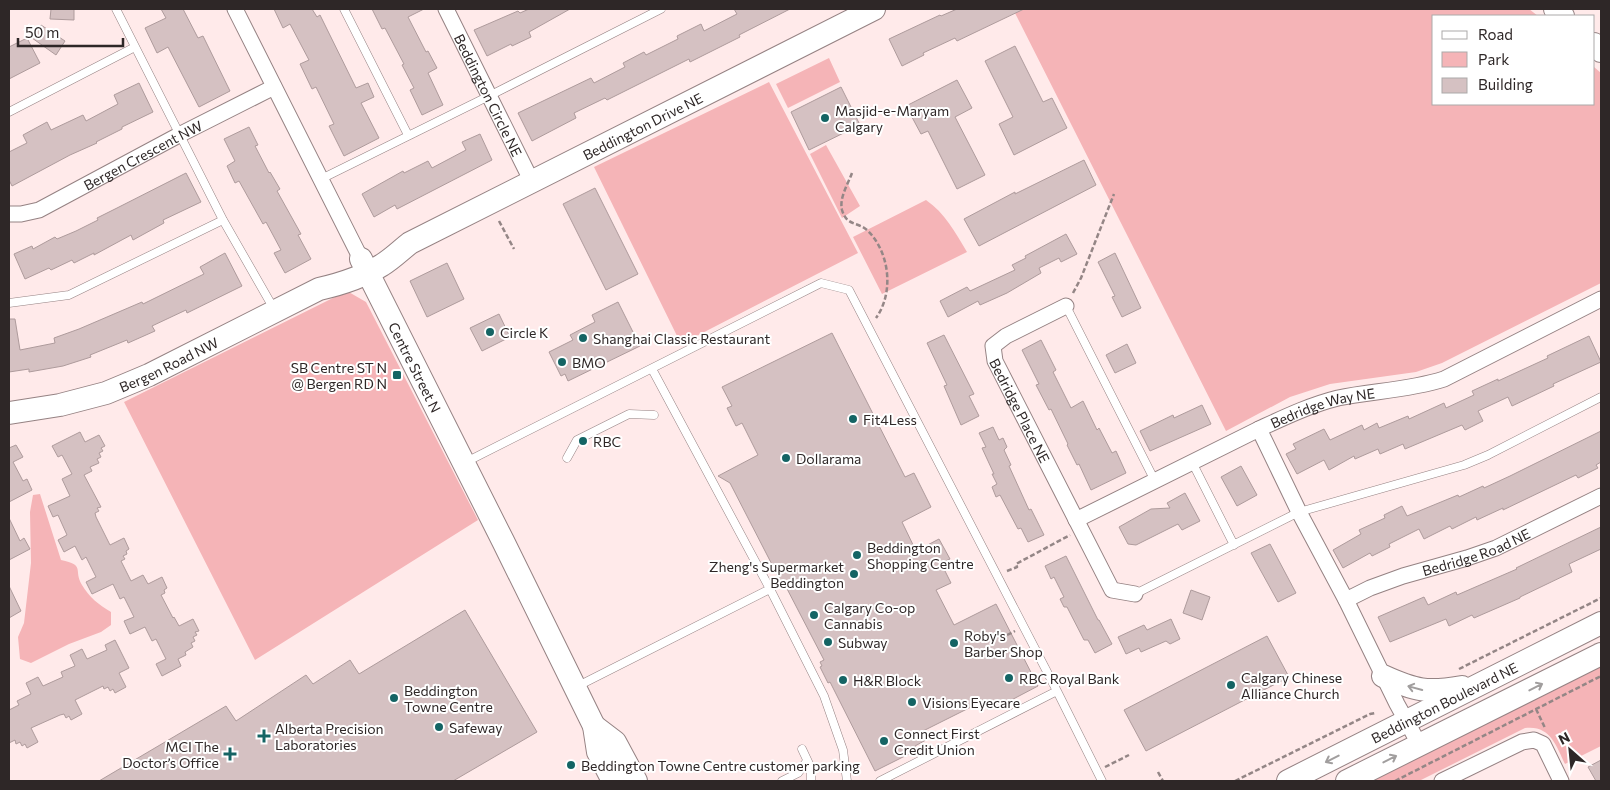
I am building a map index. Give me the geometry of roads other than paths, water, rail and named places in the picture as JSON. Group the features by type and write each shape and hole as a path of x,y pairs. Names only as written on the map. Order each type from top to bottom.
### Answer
{"street":[{"name":"Centre Street N","path":"235,9 464,463 594,726 598,752 613,781"},
{"name":"Beddington Drive NE","path":"365,266 383,265 410,243 874,9"},
{"name":"Beddington Circle NE","path":"449,10 532,182"},
{"name":"Bergen Crescent NW","path":"9,214 21,214 39,210 179,135 274,87"},
{"name":"Bergen Road NW","path":"9,413 60,405 149,376 319,289 339,271 365,266"},
{"name":"Bedridge Way NE","path":"1419,744 1299,512 1259,429 1313,405 1340,398 1428,384 1600,303"},
{"name":"Bedridge Place NE","path":"1066,306 1006,336 993,346 995,361 1112,590 1135,594"},
{"path":"1076,520 1259,429"},
{"name":"Bedridge Road NE","path":"1346,600 1370,588 1403,576 1496,548 1601,496"},
{"name":"Beddington Boulevard NE","path":"1288,781 1601,623"},
{"name":"Beddington Boulevard NE","path":"1347,781 1601,654"},
{"path":"1383,676 1400,684 1424,690 1438,691 1481,684"},
{"name":"Centre Street N","path":"594,726 615,742 636,781"},
{"path":"1442,781 1522,742 1534,740 1543,744 1561,781"}],"lane":[{"path":"116,9 223,220 275,311"},
{"path":"344,9 408,135"},
{"path":"321,179 661,9"},
{"path":"9,112 135,47"},
{"path":"9,303 69,295 223,220"},
{"path":"464,463 821,283 849,290 1102,781"},
{"path":"1066,306 1155,481"},
{"path":"652,369 770,589 827,705 843,750 847,781"},
{"path":"1135,594 1299,512 1464,465 1488,455 1601,397"},
{"path":"567,458 577,440 620,418 629,414 654,415"},
{"path":"1192,462 1234,545"},
{"path":"574,688 770,589"},
{"path":"880,781 1057,691"},
{"path":"802,749 811,768 811,781"},
{"path":"782,781 798,773 804,768 807,761"}],"place":[{"name":"Masjid-e-Maryam Calgary","path":"825,118"},
{"name":"Circle K","path":"490,332"},
{"name":"Shanghai Classic Restaurant","path":"583,338"},
{"name":"BMO","path":"562,362"},
{"name":"SB Centre ST N @ Bergen RD N","path":"397,375"},
{"name":"Fit4Less","path":"853,419"},
{"name":"RBC","path":"583,441"},
{"name":"Dollarama","path":"786,458"},
{"name":"Beddington Shopping Centre","path":"857,555"},
{"name":"Zheng's Supermarket Beddington","path":"854,574"},
{"name":"Calgary Co-op Cannabis","path":"814,615"},
{"name":"Subway","path":"828,642"},
{"name":"Roby's Barber Shop","path":"954,643"},
{"name":"RBC Royal Bank","path":"1009,678"},
{"name":"H&R Block","path":"843,680"},
{"name":"Calgary Chinese Alliance Church","path":"1231,685"},
{"name":"Beddington Towne Centre","path":"394,698"},
{"name":"Visions Eyecare","path":"912,702"},
{"name":"Safeway","path":"439,727"},
{"name":"Alberta Precision Laboratories","path":"264,736"},
{"name":"Connect First Credit Union","path":"884,741"},
{"name":"MCI The Doctor’s Office","path":"230,754"},
{"name":"Beddington Towne Centre customer parking","path":"571,765"}]}
